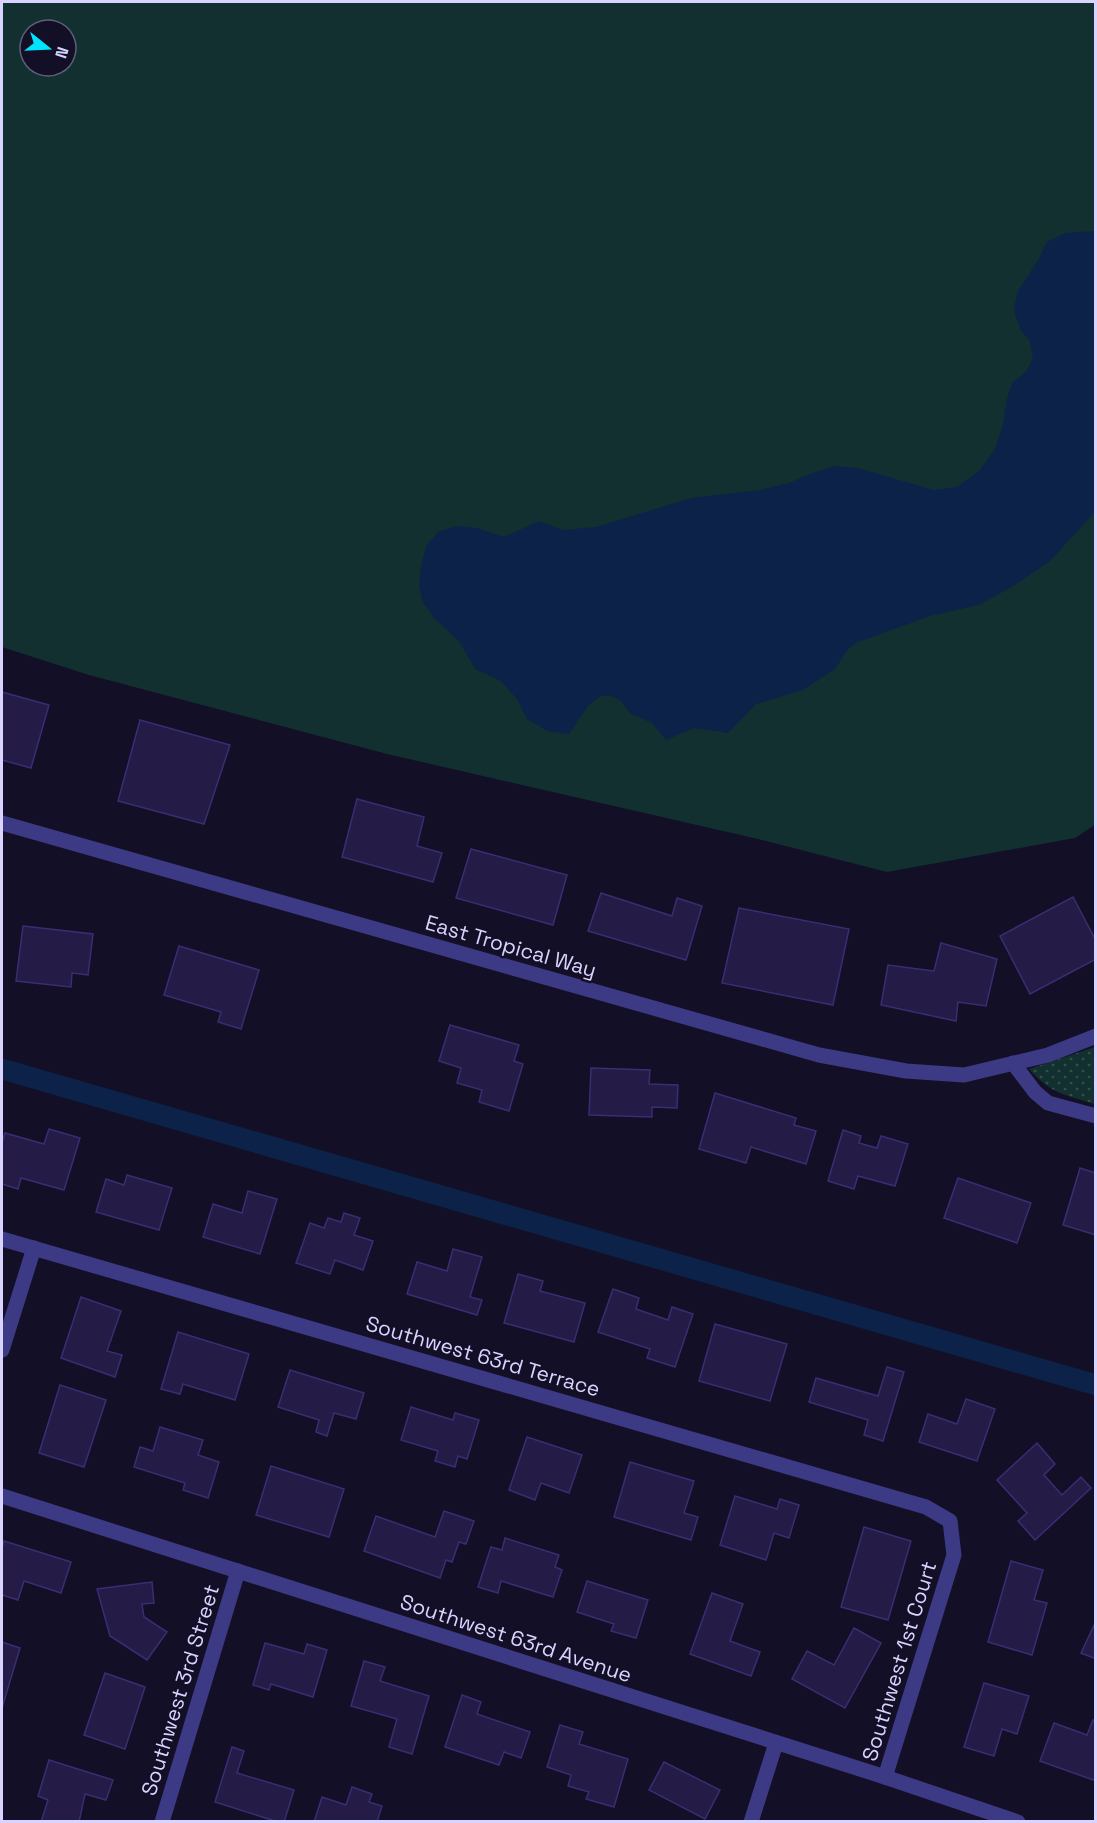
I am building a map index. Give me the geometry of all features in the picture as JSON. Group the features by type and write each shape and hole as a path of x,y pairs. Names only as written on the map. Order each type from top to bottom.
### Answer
{"street":[{"name":"East Tropical Way","path":"2,823 819,1055 906,1071 964,1075 1048,1055 1095,1036"},
{"path":"1013,1063 1035,1092 1048,1103 1095,1116"},
{"name":"Southwest 63rd Terrace","path":"2,1239 927,1507 950,1521"},
{"path":"2,1350 33,1248"},
{"name":"Southwest 63rd Avenue","path":"2,1496 1018,1821"},
{"name":"Southwest 1st Court","path":"885,1777 954,1555 950,1521"},
{"name":"Southwest 3rd Street","path":"162,1821 238,1571"},
{"path":"751,1821 776,1743"}],"green space":[{"path":"2,2 1095,2 1096,824 1075,838 887,872 758,839 387,754 89,675 2,647"},
{"path":"1095,1047 1095,1104 1052,1089 1029,1069"}],"water":[{"path":"1095,231 1095,512 1050,561 1015,585 979,605 930,616 858,642 848,649 835,669 803,690 756,704 728,733 694,728 666,740 652,723 631,714 621,701 609,695 599,697 589,705 569,734 547,731 527,719 517,699 501,681 475,669 459,641 435,619 422,601 419,584 421,565 427,545 438,532 456,526 477,528 504,537 539,521 563,530 596,527 691,498 760,490 789,483 834,466 858,468 933,490 957,487 979,471 995,449 1012,383 1026,372 1033,358 1030,341 1020,329 1014,310 1017,293 1047,242 1065,233"}],"building":[{"path":"2,692 49,705 31,768 2,760"},
{"path":"140,720 230,745 204,824 118,801"},
{"path":"357,799 424,817 417,846 442,853 433,882 342,857"},
{"path":"471,849 567,875 553,925 456,898"},
{"path":"601,893 672,916 677,898 702,906 686,960 588,931"},
{"path":"1073,897 1096,941 1096,959 1030,994 1000,936"},
{"path":"739,908 849,929 833,1005 722,983"},
{"path":"23,926 93,934 88,975 72,973 71,987 16,981"},
{"path":"941,943 997,959 986,1006 958,1002 956,1021 881,1005 888,965 934,971"},
{"path":"179,946 259,970 241,1029 218,1022 221,1012 164,995"},
{"path":"450,1025 519,1045 514,1061 523,1064 509,1111 479,1102 482,1090 457,1083 461,1068 439,1061"},
{"path":"591,1068 650,1070 649,1084 678,1085 677,1108 652,1107 652,1117 589,1115"},
{"path":"715,1093 796,1118 794,1125 816,1131 806,1164 751,1147 746,1163 699,1149"},
{"path":"49,1129 80,1138 64,1190 21,1178 18,1189 2,1184 2,1143 5,1133 44,1144"},
{"path":"843,1130 861,1136 859,1143 877,1148 881,1136 908,1144 895,1186 858,1176 854,1189 828,1181"},
{"path":"1080,1168 1096,1173 1096,1235 1063,1225"},
{"path":"127,1175 172,1188 159,1230 96,1212 106,1179 124,1185"},
{"path":"958,1178 1031,1203 1017,1243 944,1218"},
{"path":"248,1191 277,1199 260,1254 203,1237 213,1204 242,1213"},
{"path":"344,1213 360,1218 354,1235 373,1241 363,1270 335,1260 330,1274 296,1263 310,1223 324,1228 328,1218 341,1222"},
{"path":"453,1249 482,1257 470,1297 482,1300 477,1315 407,1294 417,1262 447,1271"},
{"path":"518,1274 543,1281 540,1291 585,1303 574,1342 504,1323"},
{"path":"613,1289 639,1298 636,1309 668,1320 672,1307 693,1314 675,1367 647,1358 650,1349 598,1332"},
{"path":"81,1297 121,1311 107,1351 122,1355 115,1377 61,1358"},
{"path":"715,1324 787,1344 770,1401 699,1381"},
{"path":"178,1332 249,1354 235,1400 183,1384 180,1394 161,1389"},
{"path":"887,1367 904,1372 883,1441 864,1435 868,1420 809,1402 816,1378 878,1396"},
{"path":"290,1370 364,1393 356,1419 334,1413 327,1436 316,1432 319,1420 278,1407"},
{"path":"60,1385 106,1400 84,1467 39,1453"},
{"path":"966,1399 995,1409 977,1461 919,1442 928,1414 957,1424"},
{"path":"411,1407 453,1420 455,1413 479,1420 467,1459 458,1456 455,1467 435,1461 438,1451 401,1440"},
{"path":"160,1427 203,1440 198,1455 219,1462 208,1498 183,1490 185,1483 134,1467 140,1447 153,1451"},
{"path":"527,1437 582,1455 569,1493 541,1483 535,1500 509,1490"},
{"path":"1037,1443 1055,1464 1044,1475 1062,1495 1081,1477 1091,1488 1035,1540 1018,1521 1027,1513 997,1480"},
{"path":"630,1462 694,1481 684,1513 698,1517 691,1540 614,1517"},
{"path":"271,1466 344,1489 329,1537 256,1515"},
{"path":"735,1496 777,1509 780,1499 799,1505 789,1538 774,1533 766,1560 720,1545"},
{"path":"444,1511 474,1521 466,1544 459,1542 452,1562 446,1560 440,1578 364,1551 376,1516 435,1537"},
{"path":"864,1527 911,1541 888,1620 841,1607"},
{"path":"505,1538 559,1555 555,1567 562,1570 553,1597 501,1581 498,1593 478,1587 491,1547 502,1550"},
{"path":"4,1541 71,1562 61,1593 24,1581 18,1600 2,1595"},
{"path":"1011,1561 1043,1570 1034,1600 1047,1603 1032,1655 988,1642"},
{"path":"587,1581 648,1600 636,1638 611,1631 614,1624 577,1612"},
{"path":"152,1582 154,1603 142,1604 144,1617 167,1632 147,1660 110,1636 97,1589"},
{"path":"712,1593 743,1604 730,1641 760,1652 751,1676 690,1654"},
{"path":"1096,1621 1096,1659 1081,1653"},
{"path":"854,1628 881,1643 845,1708 792,1679 807,1651 834,1665"},
{"path":"2,1642 20,1648 2,1708"},
{"path":"265,1643 304,1654 307,1644 327,1650 313,1697 271,1684 269,1690 253,1685"},
{"path":"364,1661 385,1667 380,1681 429,1696 412,1754 389,1747 397,1719 351,1706"},
{"path":"105,1673 145,1687 125,1749 84,1735"},
{"path":"984,1683 1029,1696 1017,1734 1002,1729 994,1756 964,1747"},
{"path":"462,1695 481,1702 477,1714 530,1732 521,1758 504,1752 499,1765 445,1747"},
{"path":"1093,1720 1096,1721 1096,1781 1040,1761 1054,1723 1087,1735"},
{"path":"560,1725 583,1732 579,1744 628,1759 614,1807 586,1799 589,1792 568,1786 571,1775 547,1767"},
{"path":"232,1747 244,1751 237,1773 294,1790 284,1822 215,1802"},
{"path":"49,1760 113,1780 106,1800 85,1794 79,1822 41,1822 48,1800 38,1796"},
{"path":"664,1762 720,1790 705,1819 649,1790"},
{"path":"352,1787 372,1794 369,1802 382,1806 377,1822 314,1822 322,1797 346,1805"}],"waterway":[{"path":"2,1069 1096,1385"}]}
